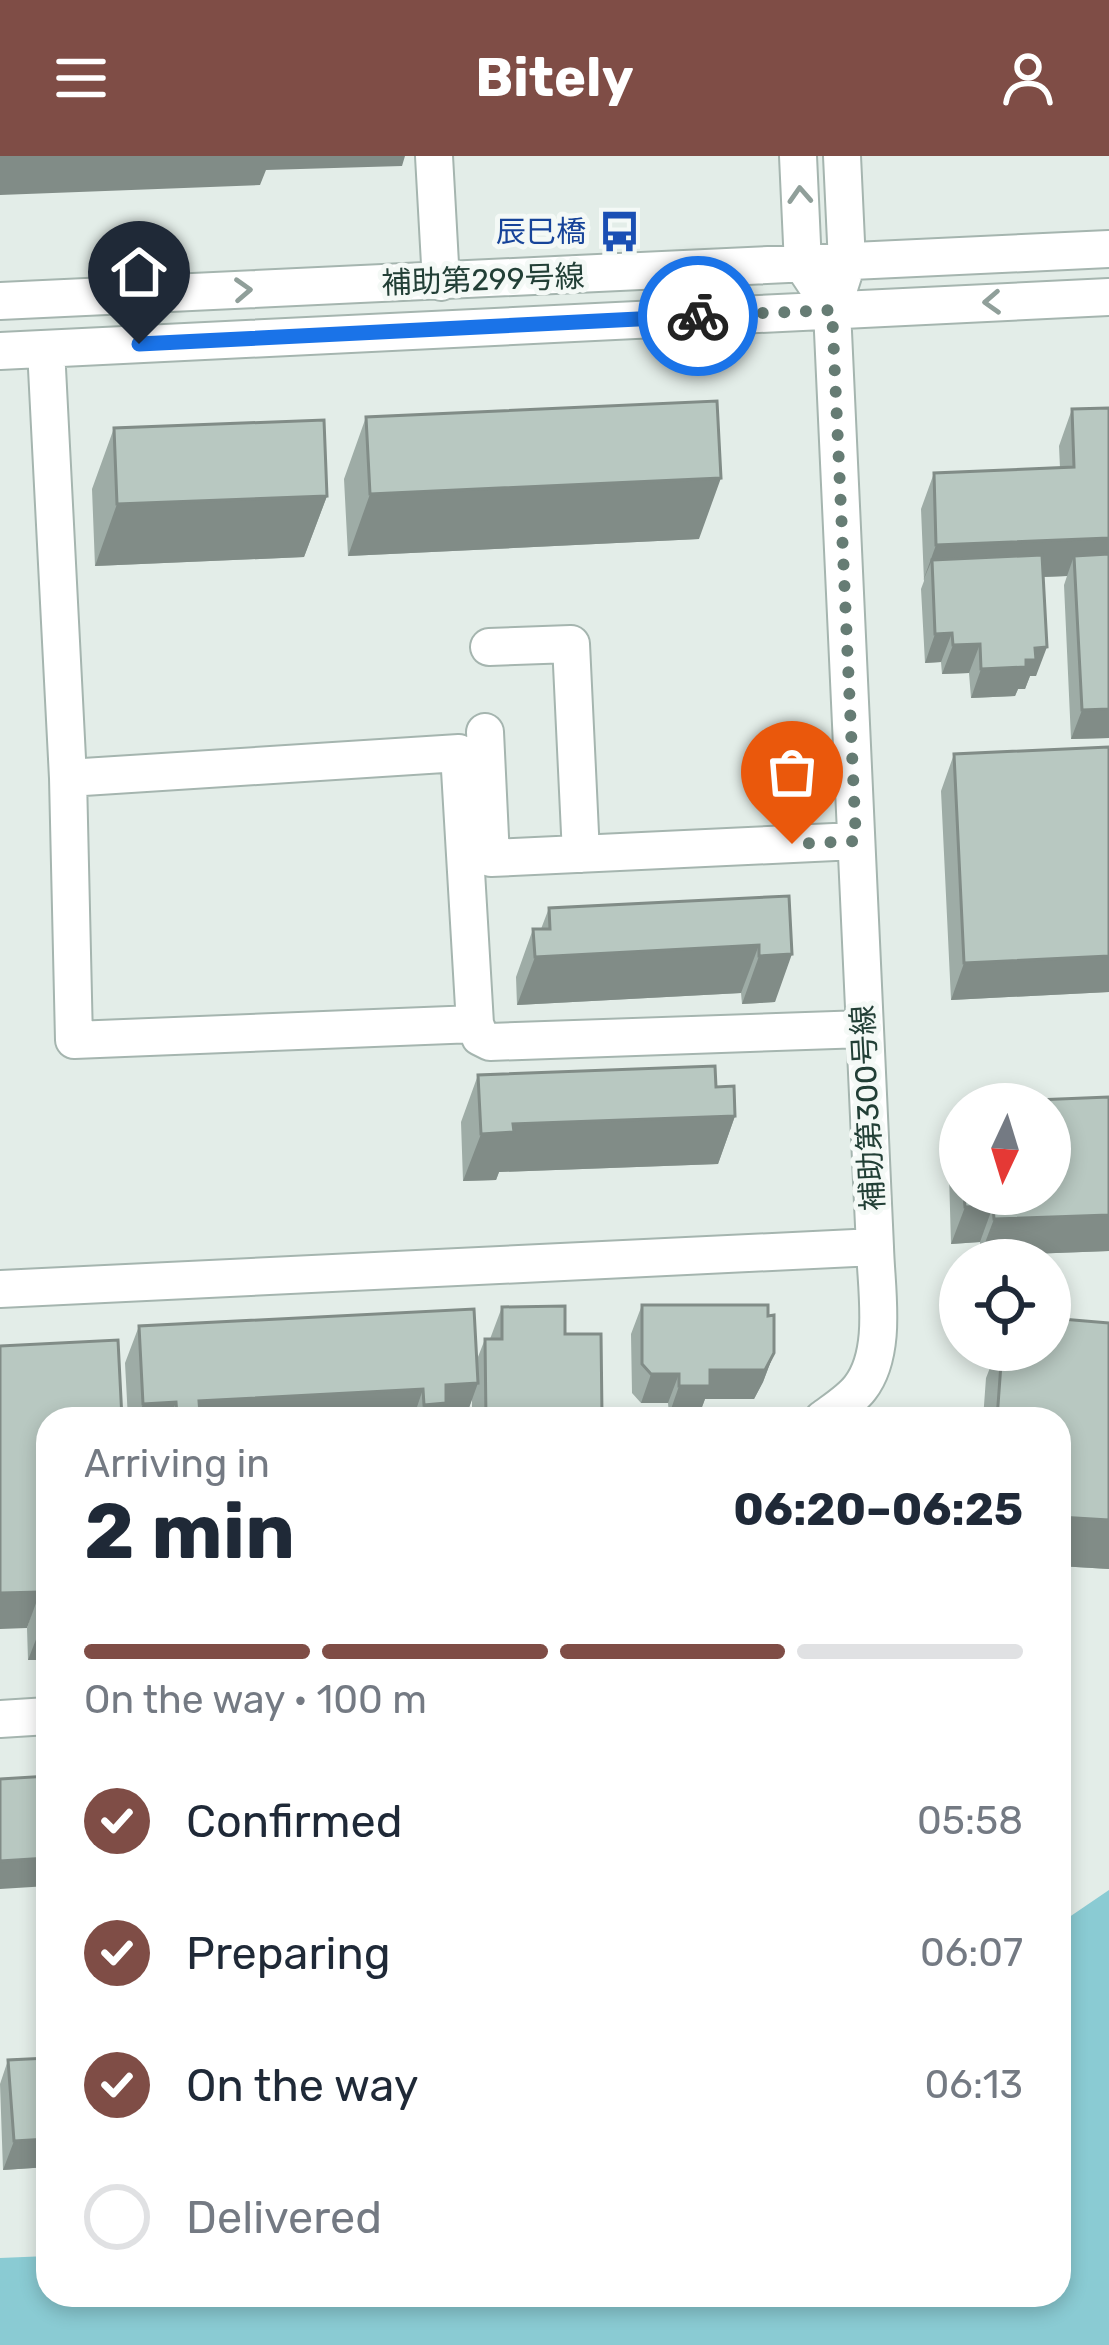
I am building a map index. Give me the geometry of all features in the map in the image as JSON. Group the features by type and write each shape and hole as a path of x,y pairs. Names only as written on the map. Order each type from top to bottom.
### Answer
{"street":[{"path":"434,156 441,282"},
{"path":"798,156 803,266 832,310"},
{"path":"832,310 847,263 842,156"},
{"name":"補助第299号線","path":"0,301 1109,249"},
{"name":"補助第299号線","path":"0,351 1109,297"},
{"name":"補助第300号線","path":"0,1289 875,1247 832,310"},
{"path":"46,349 68,778 74,1040 475,1024"},
{"path":"489,647 571,644 581,854"},
{"path":"485,732 491,858 856,841"},
{"path":"68,778 459,753 475,1024 480,1037 490,1042 864,1029"},
{"path":"838,1407 862,1387 873,1357 875,1247"},
{"path":"0,1719 36,1717"}],"water":[{"path":"1109,1890 1109,2345 0,2345 0,2258 36,2256 36,2307 1071,2307 1071,1916"}],"building":[{"path":"717,401 721,478 370,494 366,417"},
{"path":"1109,408 1109,538 936,545 934,473 1074,467 1072,409"},
{"path":"324,420 327,496 117,504 114,428"},
{"path":"1109,554 1109,709 1082,710 1074,556"},
{"path":"1042,555 1047,647 1035,648 1036,660 1026,660 1026,667 981,669 980,644 953,645 952,633 935,634 932,560"},
{"path":"1109,747 1109,956 964,963 954,754"},
{"path":"789,896 792,954 759,956 759,945 535,957 533,929 550,929 549,908"},
{"path":"715,1066 716,1087 734,1086 735,1116 513,1124 514,1132 481,1134 478,1075"},
{"path":"1109,1097 1109,1215 994,1219 994,1215 1071,1215 1071,1099"},
{"path":"642,1305 768,1305 768,1316 774,1315 774,1353 765,1370 710,1370 710,1386 679,1386 679,1374 651,1374 642,1364"},
{"path":"565,1306 565,1334 601,1334 602,1407 486,1407 485,1339 502,1339 502,1307"},
{"path":"474,1309 478,1383 446,1385 446,1403 424,1405 423,1389 199,1401 199,1407 176,1407 176,1402 143,1404 139,1326"},
{"path":"1071,1320 1109,1323 1109,1520 1071,1518 1071,1407 998,1407 1000,1371 1071,1371"},
{"path":"118,1340 121,1407 36,1407 36,1592 0,1593 0,1346"},
{"path":"36,1777 36,1859 0,1861 0,1779"},
{"path":"36,2059 36,2140 14,2141 8,2060"}],"way so far":[{"path":"698,316 832,310 856,841 792,844"}],"place":[{"name":"辰巳橋","path":"620,232"}],"route":[{"path":"139,344 698,316"}]}
